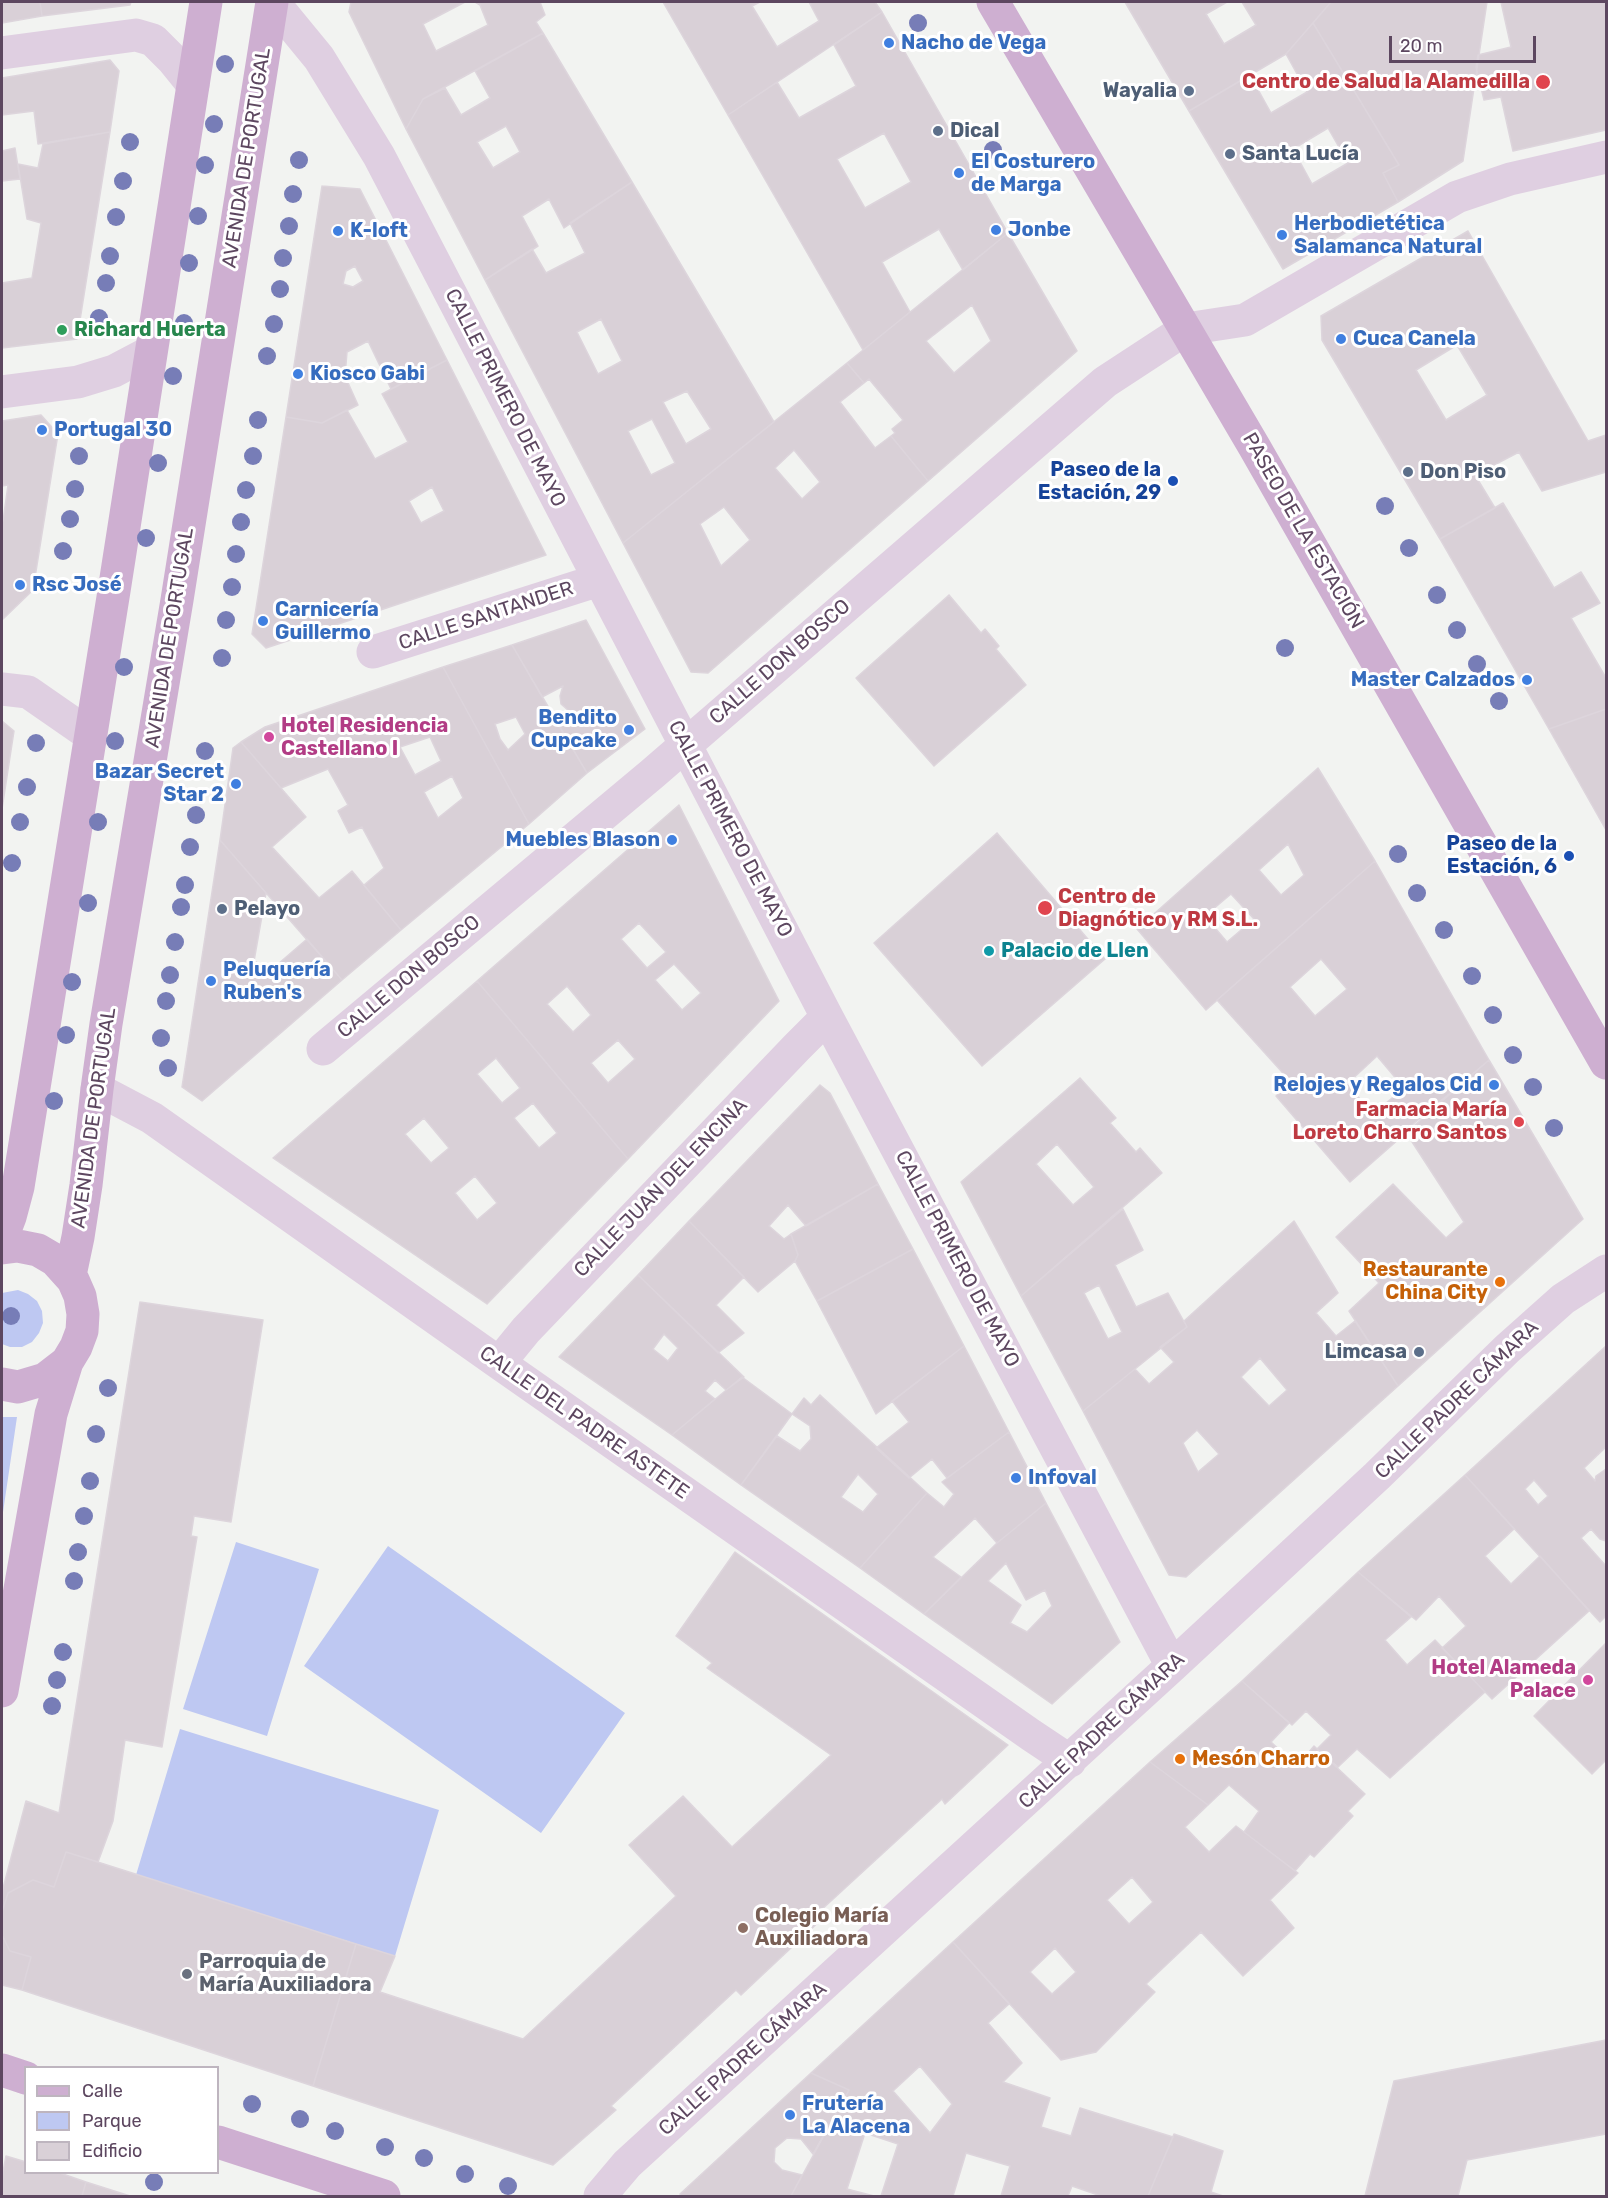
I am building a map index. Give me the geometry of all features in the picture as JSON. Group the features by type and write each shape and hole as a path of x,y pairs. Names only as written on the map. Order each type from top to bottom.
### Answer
{"main road":[{"path":"2,1238 18,1187 206,2"},
{"name":"AVENIDA DE PORTUGAL","path":"70,1275 86,1185 97,1089 273,2"},
{"name":"PASEO DE LA ESTACIÓN","path":"993,2 1186,329 1606,1063"},
{"path":"2,1248 18,1246 38,1250 55,1260 70,1275 81,1296 83,1314 82,1331 67,1362 51,1414 2,1691"},
{"path":"2,1384 18,1387 45,1379 67,1362"},
{"path":"2,2070 24,2077"},
{"path":"219,2142 384,2196"}],"street":[{"name":"CALLE PRIMERO DE MAYO","path":"273,2 319,58 379,156 827,1017 1172,1666"},
{"path":"2,52 136,35 153,40 193,85"},
{"path":"1186,329 1245,320 1457,197 1510,179 1606,157"},
{"name":"CALLE DON BOSCO","path":"323,1049 652,774 685,743 1105,382 1186,329"},
{"path":"2,392 78,382 114,371 150,352"},
{"name":"CALLE SANTANDER","path":"373,652 599,580"},
{"path":"2,688 28,692 90,735"},
{"name":"CALLE JUAN DEL ENCINA","path":"499,1363 526,1329 827,1017"},
{"name":"CALLE DEL PADRE ASTETE","path":"97,1089 152,1118 1030,1736 1070,1761"},
{"name":"CALLE PADRE CÁMARA","path":"600,2196 627,2164 1070,1761 1377,1476 1507,1349 1563,1299 1606,1271"}],"green space":[{"path":"18,1290 37,1301 42,1311 43,1323 32,1342 22,1347 10,1347 2,1344 2,1293"},
{"path":"2,1417 17,1417 2,1519"},
{"path":"236,1542 319,1569 267,1736 183,1709"},
{"path":"388,1546 625,1713 541,1833 304,1666"},
{"path":"180,1729 439,1810 395,1956 136,1875"}],"building":[{"path":"2,2 40,2 42,16 2,23"},
{"path":"40,2 131,2 130,5 42,16"},
{"path":"351,2 465,2 423,24 436,51 488,25 480,5 475,2 540,2 545,15 536,22 543,33 423,99 406,129 349,12"},
{"path":"663,2 760,2 752,6 777,47 819,21 809,2 875,2 882,12 728,115"},
{"path":"1125,2 1227,2 1206,14 1224,44 1256,25 1242,2 1331,2 1286,54 1189,111"},
{"path":"1331,2 1487,2 1463,161 1398,202 1383,173 1399,165 1313,23"},
{"name":"Centro de Salud la Alamedilla","path":"1501,2 1606,2 1606,130 1513,151 1501,97 1484,100 1476,67 1478,55 1511,47"},
{"path":"882,12 1008,233 963,270 939,229 882,262 910,312 863,350 728,115 777,82 799,118 856,86 834,45","holes":["884,133 911,182 865,208 837,159"]},
{"path":"1313,23 1399,165 1383,173 1398,202 1283,269 1189,111 1250,75 1271,113 1307,92 1286,54","holes":["1328,128 1348,163 1312,184 1293,149"]},
{"path":"543,33 632,182 564,228 549,199 522,216 538,246 485,280 406,129 423,99 445,88 461,115 490,98 475,71","holes":["506,126 520,152 493,168 477,142"]},
{"path":"110,60 119,71 110,132 38,144 34,111 2,115 2,78"},
{"path":"110,132 77,339 2,348 2,283 32,278 41,223 27,219 18,164 38,168 43,144"},
{"path":"15,148 20,179 2,181 2,151"},
{"path":"632,182 774,422 623,543 485,280 532,249 546,273 585,253 570,223","holes":["601,319 622,361 598,374 577,332","687,391 711,429 686,444 663,402","652,419 675,463 651,475 628,431"]},
{"path":"322,186 360,189 447,360 391,389 368,341 347,352 345,376 358,405 322,423 286,417","holes":["355,266 363,281 353,287 343,284 346,271"]},
{"path":"1468,231 1588,441 1606,435 1606,472 1542,491 1519,452 1475,475 1495,508 1440,539 1322,340 1321,316","holes":["1457,345 1487,395 1446,420 1416,370"]},
{"path":"1008,233 1077,351 928,481 891,436 895,433 892,429 903,420 869,379 864,383 847,363","holes":["972,305 991,341 954,373 926,341"]},
{"path":"447,360 546,555 266,648 252,634 286,417 322,423 347,410 375,459 408,442 382,394","holes":["432,487 444,511 421,523 409,501"]},
{"path":"847,363 864,383 840,402 875,448 891,436 928,481 708,673 691,672 623,543","holes":["794,450 820,482 802,499 775,468","724,507 750,540 721,566 700,524"]},
{"path":"41,415 58,434 33,590 2,620 2,522 8,485 2,486 2,421"},
{"path":"1503,503 1554,588 1581,572 1600,603 1571,618 1606,678 1606,709 1549,729 1440,539"},
{"path":"949,595 981,633 985,629 999,646 996,649 1026,685 934,766 856,678"},
{"path":"586,620 645,729 587,773 558,724 575,713 561,704 560,696 563,686 542,697 512,645"},
{"path":"512,645 587,773 529,824 443,667","holes":["516,717 525,734 508,750 500,739 495,724"]},
{"path":"443,667 529,824 401,930 364,885 384,868 362,827 349,833 338,811 348,805 328,769 281,788 241,742 265,727","holes":["430,737 441,761 415,775 400,747","452,776 463,798 438,818 424,792"]},
{"path":"1606,709 1606,830 1549,729"},
{"path":"2,721 14,731 2,809"},
{"path":"241,742 306,817 272,847 319,898 352,871 401,930 342,980 220,840 233,748"},
{"path":"1318,768 1375,861 1206,1010 1137,929","holes":["1288,844 1304,875 1281,895 1259,870","1231,894 1254,919 1227,942 1205,916"]},
{"path":"679,805 779,1001 628,1159 477,981","holes":["639,923 666,952 647,968 621,939","674,964 701,993 682,1010 655,980","567,986 591,1015 573,1032 547,1004","618,1040 635,1059 608,1083 591,1063"]},
{"name":"Palacio de Llen","path":"997,833 1105,959 982,1066 874,943"},
{"path":"220,840 266,893 254,961 271,970 307,939 342,980 202,1101 182,1087"},
{"path":"1375,861 1489,1060 1350,1182 1276,1096 1291,1082 1217,1000","holes":["1321,959 1347,989 1315,1016 1290,987","1377,1056 1404,1088 1373,1114 1347,1084"]},
{"path":"477,981 628,1159 487,1304 273,1158","holes":["496,1058 520,1088 502,1103 477,1074","533,1103 557,1133 539,1148 514,1118","424,1118 449,1148 431,1163 405,1134","475,1176 497,1203 477,1220 455,1193"]},
{"path":"1489,1060 1583,1219 1398,1386 1349,1311 1379,1283 1336,1237 1393,1184 1446,1238 1464,1222 1405,1131"},
{"path":"1080,1078 1116,1118 1110,1123 1136,1152 1140,1148 1162,1173 1021,1296 961,1182","holes":["1057,1144 1094,1187 1073,1205 1036,1164"]},
{"path":"820,1085 830,1093 878,1184 806,1226 788,1205 769,1226 784,1239 791,1234 798,1255 795,1261 758,1292 689,1221"},
{"path":"878,1184 913,1249 817,1301 795,1261 798,1255 791,1234"},
{"path":"1123,1209 1143,1250 1115,1265 1136,1307 1168,1293 1187,1327 1083,1411 1021,1296","holes":["1099,1285 1122,1332 1108,1339 1084,1293"]},
{"path":"689,1221 744,1277 716,1305 744,1333 718,1353 638,1275"},
{"path":"1294,1221 1338,1293 1316,1313 1336,1336 1355,1321 1398,1386 1186,1577 1169,1575 1083,1411 1135,1369 1149,1384 1174,1362 1160,1347 1187,1327 1184,1321","holes":["1260,1358 1287,1390 1269,1406 1241,1377","1197,1430 1219,1454 1198,1472 1183,1443"]},
{"path":"913,1249 964,1346 876,1414 817,1301"},
{"path":"638,1275 744,1377 726,1390 715,1380 705,1391 715,1399 672,1435 559,1357","holes":["664,1334 678,1348 668,1361 653,1349"]},
{"path":"140,1302 263,1320 231,1522 194,1516 191,1536 197,1537 162,1747 125,1740 113,1821 98,1862 66,1852 54,1887 33,1880 8,1893 2,1912 2,1892 26,1801 59,1813"},
{"path":"964,1346 1009,1432 947,1478 932,1459 909,1478 876,1448 909,1422 892,1401"},
{"path":"1606,1346 1606,1447 1584,1468 1595,1481 1596,1476 1606,1469 1606,1541 1600,1539 1591,1529 1581,1538 1606,1566 1606,1616 1600,1622 1465,1475","holes":["1534,1480 1548,1496 1538,1505 1525,1489"]},
{"path":"742,1377 792,1414 741,1485 672,1435"},
{"path":"820,1395 927,1493 860,1568 741,1485 777,1436 800,1451 811,1439 810,1426 792,1414 804,1398 811,1405","holes":["858,1474 878,1494 863,1512 841,1497"]},
{"path":"1009,1432 1046,1503 997,1543 975,1518 933,1557 961,1577 924,1614 860,1568 927,1493 944,1507 954,1494 942,1482"},
{"path":"1465,1475 1514,1529 1485,1556 1511,1584 1540,1556 1589,1611 1492,1699 1442,1648 1466,1626 1439,1596 1416,1620 1358,1572"},
{"path":"1046,1503 1120,1642 1052,1704 924,1614 997,1543","holes":["1006,1563 1026,1600 1045,1590 1052,1606 1027,1632 1010,1623 1021,1605 988,1581"]},
{"path":"735,1552 1008,1745 945,1804 942,1799 819,1912 825,1916 741,1995 736,1990 611,2106 616,2110 553,2165 313,2086 356,1944 395,1956 380,1992 523,2039 676,1896 629,1845 683,1796 732,1847 831,1755 707,1668 712,1663 676,1636"},
{"path":"1358,1572 1411,1617 1385,1640 1407,1665 1435,1640 1485,1692 1390,1778 1357,1749 1338,1767 1317,1749 1331,1735 1306,1711 1292,1725 1242,1681"},
{"name":"Hotel Alameda Palace","path":"1606,1643 1606,1760 1592,1774 1534,1716"},
{"path":"1242,1681 1289,1723 1271,1742 1297,1766 1314,1746 1365,1794 1348,1811 1353,1816 1314,1857 1310,1854 1295,1871 1244,1832 1259,1811 1229,1785 1208,1805 1150,1762"},
{"path":"1150,1762 1208,1805 1185,1827 1209,1852 1236,1826 1298,1873 1270,1900 1294,1928 1243,1976 1201,1932 1146,1984 1155,1992 1096,2052 1061,2060 953,1942","holes":["1132,1877 1153,1902 1129,1924 1107,1900","1055,1948 1076,1972 1052,1994 1030,1972"]},
{"name":"Parroquia de María Auxiliadora","path":"66,1852 356,1944 313,2086 22,1990 31,1957 10,1951 2,1935 2,1912 8,1893 33,1880 54,1887"},
{"path":"2,1935 10,1951 31,1957 22,1990 2,1985"},
{"path":"953,1942 1009,2004 988,2023 1022,2063 1003,2082 1050,2098 1041,2127 1071,2136 1080,2108 1173,2137 1148,2196 1101,2196 1072,2186 1068,2196 1001,2196 1010,2166 966,2153 953,2196 881,2196 898,2144 865,2133 847,2189 874,2196 791,2196 849,2090 811,2073","holes":["920,2066 952,2104 930,2133 893,2091"]},
{"path":"1606,2040 1606,2134 1467,2160 1458,2196 1365,2196 1394,2081"},
{"path":"811,2073 849,2090 813,2154 801,2139 787,2138 775,2148 774,2162 782,2170 802,2175 791,2196 681,2196 680,2194"},
{"path":"1174,2134 1223,2151 1211,2192 1223,2196 1148,2196"},
{"path":"6,2156 24,2161 24,2174 63,2174 86,2182 82,2196 2,2196 2,2177"},
{"path":"86,2182 130,2196 82,2196"}],"place":[{"name":"Nacho de Vega","path":"889,43"},
{"name":"Centro de Salud la Alamedilla","path":"1543,82"},
{"name":"Wayalia","path":"1189,91"},
{"name":"Dical","path":"938,131"},
{"name":"Santa Lucía","path":"1230,154"},
{"name":"El Costurero de Marga","path":"959,173"},
{"name":"Jonbe","path":"996,230"},
{"name":"K-loft","path":"338,231"},
{"name":"Herbodietética Salamanca Natural","path":"1282,235"},
{"name":"Richard Huerta","path":"62,330"},
{"name":"Cuca Canela","path":"1341,339"},
{"name":"Kiosco Gabi","path":"298,374"},
{"name":"Portugal 30","path":"42,430"},
{"name":"Don Piso","path":"1408,472"},
{"name":"Paseo de la Estación, 29","path":"1173,481"},
{"name":"Rsc José","path":"20,585"},
{"name":"Carnicería Guillermo","path":"263,621"},
{"name":"Master Calzados","path":"1527,680"},
{"name":"Bendito Cupcake","path":"629,730"},
{"name":"Hotel Residencia Castellano I","path":"269,737"},
{"name":"Bazar Secret Star 2","path":"236,784"},
{"name":"Muebles Blason","path":"672,840"},
{"name":"Paseo de la Estación, 6","path":"1569,856"},
{"name":"Centro de Diagnótico y RM S.L.","path":"1045,908"},
{"name":"Pelayo","path":"222,909"},
{"name":"Palacio de Llen","path":"989,951"},
{"name":"Peluquería Ruben's","path":"211,981"},
{"name":"Relojes y Regalos Cid","path":"1494,1085"},
{"name":"Farmacia María Loreto Charro Santos","path":"1519,1122"},
{"name":"Restaurante China City","path":"1500,1282"},
{"name":"Limcasa","path":"1419,1352"},
{"name":"Infoval","path":"1016,1478"},
{"name":"Hotel Alameda Palace","path":"1588,1680"},
{"name":"Mesón Charro","path":"1180,1759"},
{"name":"Colegio María Auxiliadora","path":"743,1928"},
{"name":"Parroquia de María Auxiliadora","path":"187,1974"},
{"name":"Frutería La Alacena","path":"790,2115"}]}
